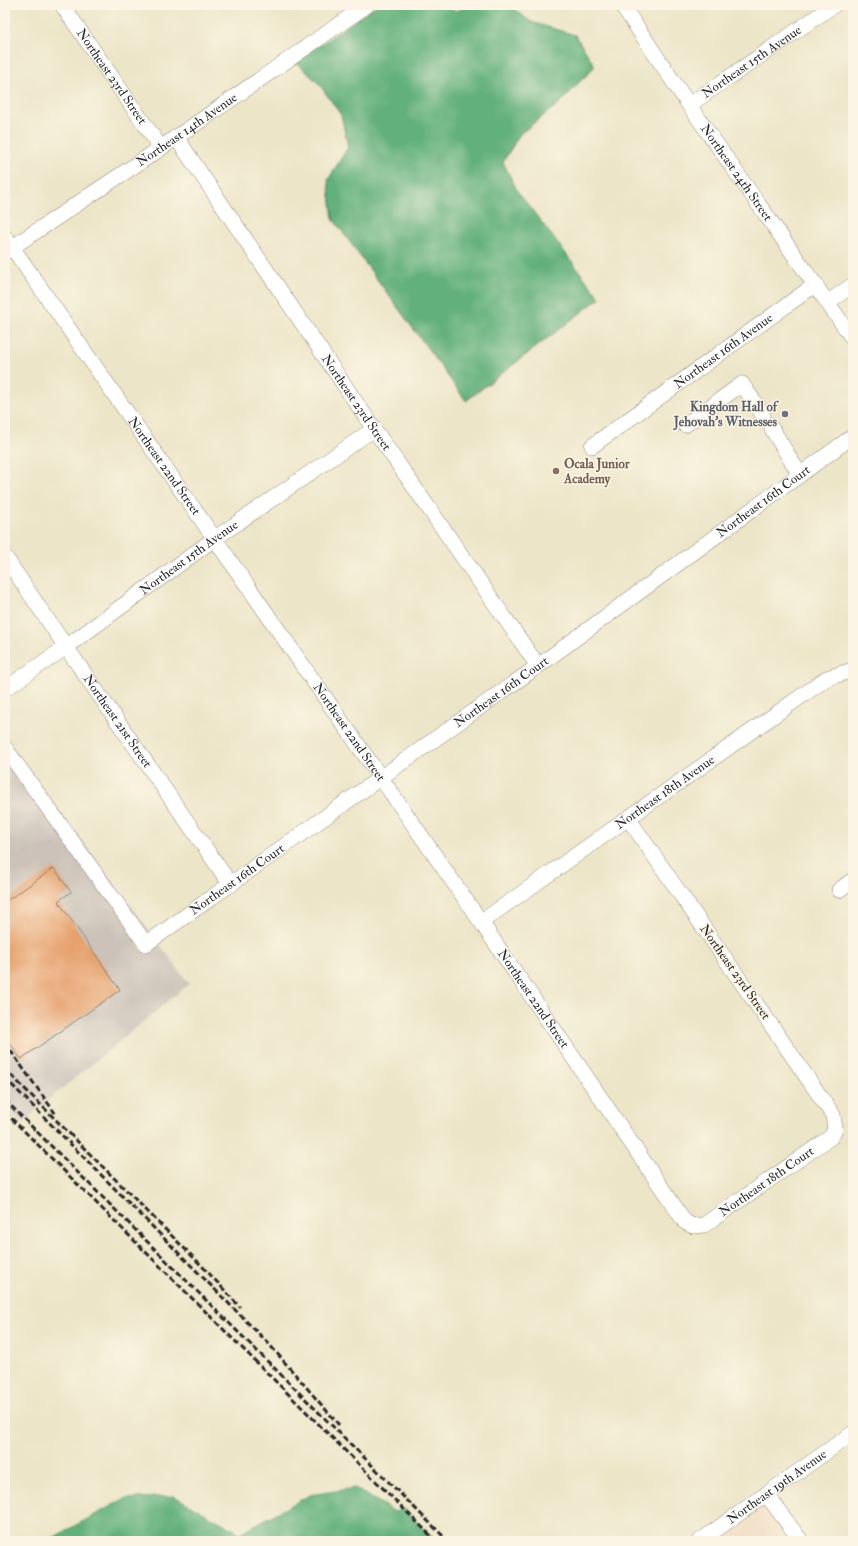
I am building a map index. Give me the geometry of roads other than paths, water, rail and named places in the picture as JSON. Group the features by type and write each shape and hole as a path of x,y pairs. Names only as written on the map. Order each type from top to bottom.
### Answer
{"street":[{"name":"Northeast 23rd Street","path":"62,5 161,148"},
{"name":"Northeast 14th Avenue","path":"7,245 161,148 367,5"},
{"name":"Northeast 24th Street","path":"622,5 689,105 816,284 853,339"},
{"name":"Northeast 15th Avenue","path":"689,105 834,5"},
{"name":"Northeast 23rd Street","path":"176,137 374,429 538,666"},
{"name":"Northeast 22nd Street","path":"7,245 481,922 685,1222 693,1226"},
{"name":"Northeast 16th Avenue","path":"592,446 816,284"},
{"path":"828,302 853,285"},
{"path":"685,425 742,384 764,415"},
{"name":"Northeast 15th Avenue","path":"5,689 66,647 214,539 374,429"},
{"path":"772,429 800,475"},
{"name":"Northeast 16th Court","path":"5,748 146,944 232,885 538,666 853,436"},
{"name":"Northeast 21st Street","path":"5,557 232,885"},
{"name":"Northeast 18th Avenue","path":"481,922 827,678 853,670"},
{"name":"Northeast 23rd Street","path":"628,818 833,1115 835,1129"},
{"path":"839,890 853,880"},
{"name":"Northeast 18th Court","path":"693,1226 704,1225 831,1137 835,1129"},
{"name":"Northeast 19th Avenue","path":"700,1541 853,1433"},
{"path":"766,1494 801,1541"}],"railway":[{"path":"5,1043 55,1113"},
{"path":"5,1069 205,1269 240,1307"},
{"path":"5,1078 268,1343 339,1425"},
{"path":"5,1100 448,1541"},
{"path":"5,1112 436,1541"}],"place":[{"name":"Kingdom Hall of Jehovah's Witnesses","path":"785,414"},
{"name":"Ocala Junior Academy","path":"556,471"}]}
